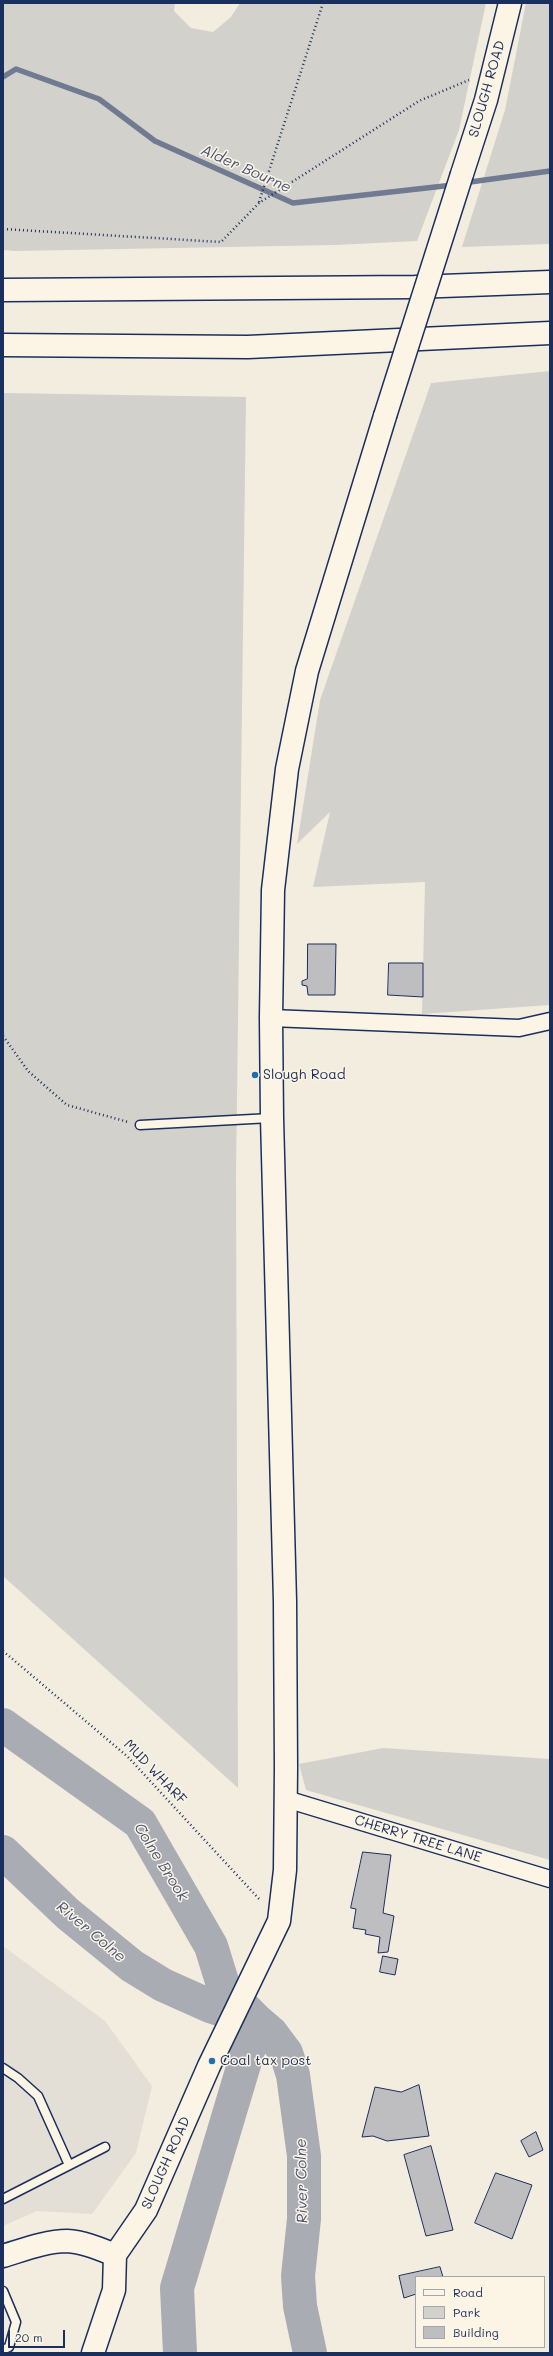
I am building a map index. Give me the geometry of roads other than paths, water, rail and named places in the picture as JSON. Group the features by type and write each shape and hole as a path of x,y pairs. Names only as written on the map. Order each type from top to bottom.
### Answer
{"main road":[{"name":"SLOUGH ROAD","path":"115,2254 146,2210 209,2066 280,1921 285,1870 285,1601 272,1118 271,1018 274,890 287,769 307,671 385,416 462,174 493,70 510,3"},
{"path":"3,290 415,287 550,282"},
{"path":"3,345 248,347 550,333"},
{"path":"3,2256 44,2244 67,2241 88,2245 115,2254 114,2290 93,2353"}],"street":[{"path":"271,1018 519,1028 550,1021"},
{"name":"CHERRY TREE LANE","path":"286,1799 550,1880"}],"lane":[{"path":"140,1125 272,1118"},
{"path":"3,2068 18,2078 38,2096 69,2165"},
{"path":"3,2199 105,2147"},
{"path":"3,2291 16,2322 8,2347 3,2350"}],"waterway":[{"name":"Alder Bourne","path":"3,77 16,69 99,99 155,141 293,203 453,185"},
{"name":"Alder Bourne","path":"463,183 550,171"},
{"name":"Colne Brook","path":"3,1725 140,1823 211,1946 224,1988 257,2021 177,2288 180,2353"},
{"name":"River Colne","path":"3,1852 68,1914 132,1966 163,1985 210,2006 257,2021 271,2033 286,2053 293,2075 304,2156 304,2219 298,2276 300,2306 310,2353"}],"place":[{"name":"Slough Road","path":"255,1075"},
{"name":"Coal tax post","path":"212,2061"}]}
